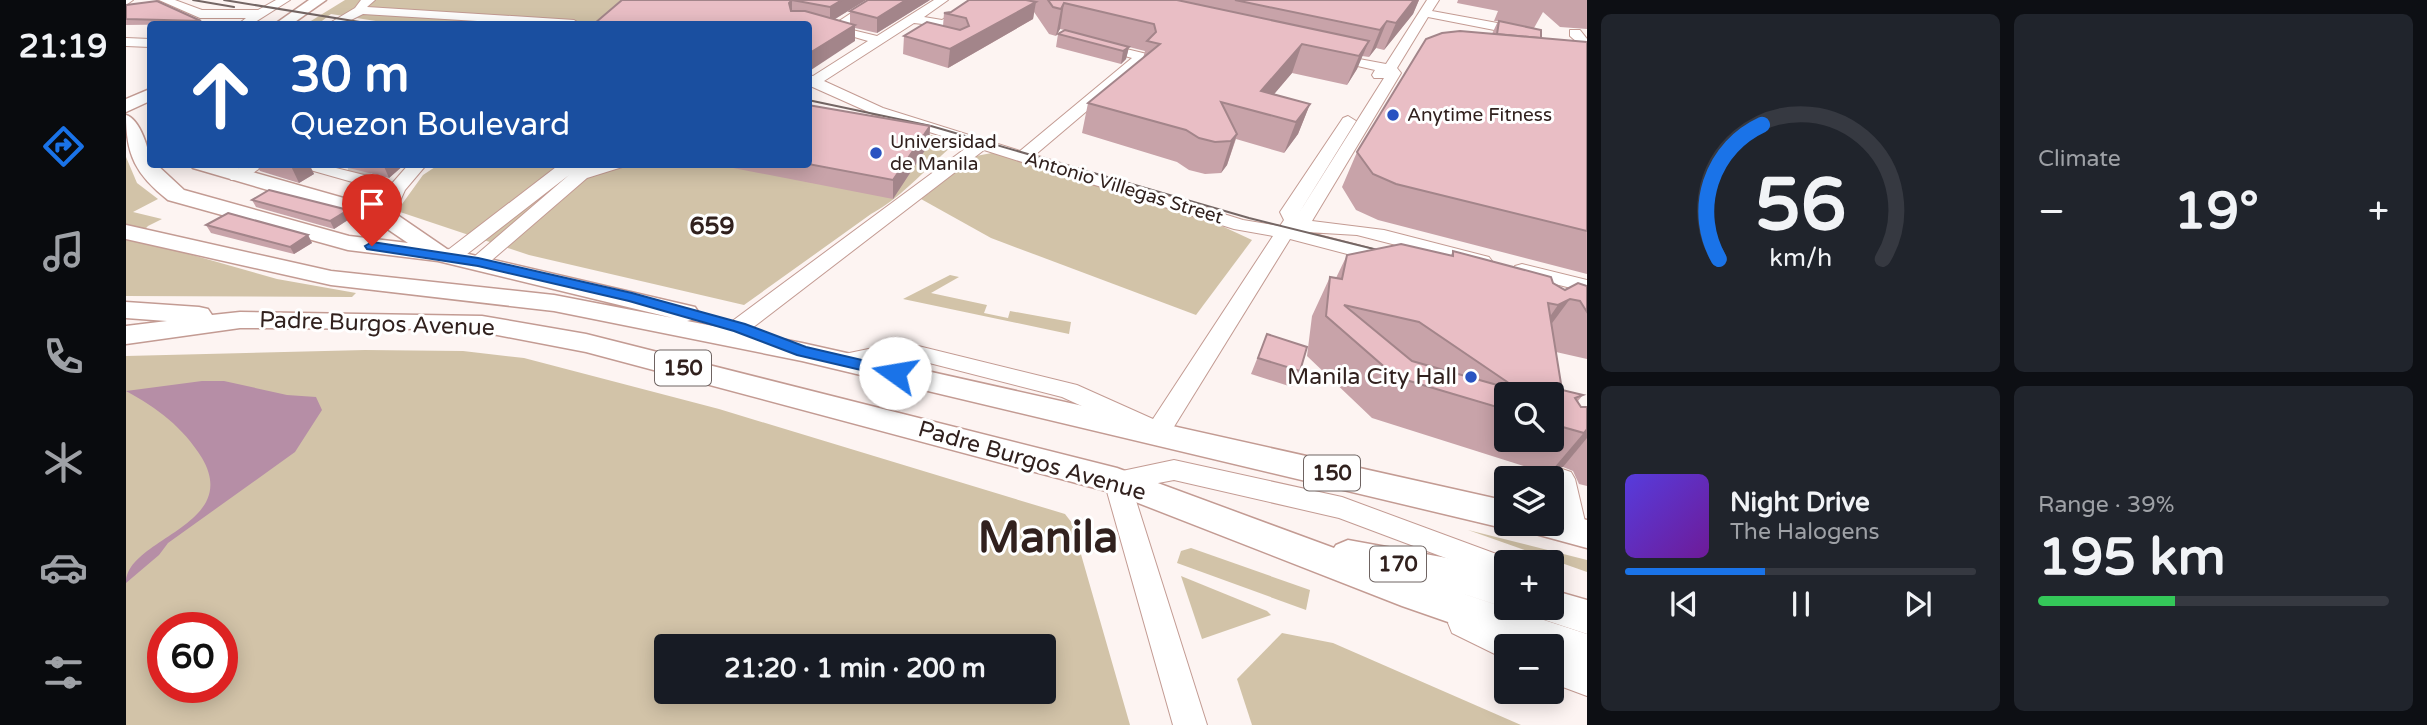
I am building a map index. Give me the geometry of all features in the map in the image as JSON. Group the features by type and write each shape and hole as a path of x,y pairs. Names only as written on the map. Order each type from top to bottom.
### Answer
{"main road":[{"path":"287,21 322,2"},
{"path":"304,21 322,2"},
{"path":"126,106 147,96"},
{"path":"126,120 147,110"},
{"name":"150","path":"126,120 146,169 176,195 348,243 478,262 632,298 739,327 802,352"},
{"path":"212,168 360,208 388,208 445,256"},
{"name":"Padre Burgos Avenue","path":"133,233 331,278 468,291 554,303 843,360 1494,511"},
{"name":"150","path":"126,310 156,310 240,320"},
{"name":"Padre Burgos Avenue","path":"126,335 240,320 436,321 520,329 626,353 1117,481 1402,590 1587,652"},
{"name":"170","path":"1287,544 1447,573 1494,588"},
{"path":"1564,610 1587,617"}],"street":[{"path":"165,0 200,14 259,14"},
{"path":"248,21 284,0"},
{"path":"880,0 827,27 880,40"},
{"path":"812,80 942,0"},
{"path":"906,23 944,24 982,0"},
{"path":"339,21 365,5 541,21"},
{"path":"1427,7 1539,36"},
{"path":"1427,7 1460,29 1457,38"},
{"path":"1158,432 1289,226 1305,217 1321,195 1371,99 1382,70 1390,69 1408,52 1427,7"},
{"path":"906,23 947,38"},
{"path":"126,32 147,32"},
{"path":"1575,33 1587,47"},
{"path":"126,42 147,43"},
{"path":"1024,156 1142,57 1089,42"},
{"path":"1312,52 1390,69"},
{"name":"Antonio Villegas Street","path":"812,80 877,111 1241,225 1314,224 1377,236 1587,286"},
{"path":"1289,226 1289,212 1371,99"},
{"path":"739,327 982,144"},
{"path":"237,176 251,168"},
{"path":"320,168 354,174 379,186 378,192 360,208"},
{"path":"388,208 406,175 414,168"},
{"path":"478,262 569,168"},
{"path":"445,256 569,168 605,171 613,168"},
{"path":"1321,195 1331,210 1377,236"},
{"name":"Antonio Villegas Street","path":"1289,226 1413,265"},
{"path":"1533,273 1534,296"},
{"path":"1190,725 1117,481 1174,470 1342,508 1494,564"},
{"path":"1564,496 1568,529"},
{"path":"1402,590 1494,639"},
{"path":"1564,598 1587,610"},
{"path":"1564,672 1587,681"}],"shaded area":[{"path":"345,0 666,0 645,21 376,21 331,14 322,21 311,21"},
{"path":"812,109 958,141 883,207 744,305 529,255 397,211 423,175 434,168 812,168"},
{"path":"997,152 1224,227 1252,240 1196,315 991,238 921,199 976,156"},
{"path":"126,157 137,183 158,199 133,212 162,219 148,226 136,239 277,279 356,293 352,297 126,296"},
{"path":"950,275 959,277 931,293 987,305 984,313 1008,318 1010,311 1071,322 1069,334 903,299"},
{"path":"365,350 463,351 524,358 719,409 1065,514 1072,523 1130,725 126,725 126,356"},
{"path":"202,381 224,381 287,395 316,397 322,410 295,452 168,543 159,555 126,583 131,567 144,554 196,516 207,500 210,481 202,458 178,428 159,411 126,391"},
{"path":"1468,530 1547,550 1525,550"},
{"path":"1191,548 1310,590 1306,610 1177,563 1181,551"},
{"path":"1564,554 1587,560 1587,572 1564,564"},
{"path":"1181,576 1267,611 1271,615 1202,639"},
{"path":"1282,633 1333,643 1521,725 1252,725 1237,679"}],"building":[{"path":"622,0 792,0 789,3 791,11 805,11 855,25 812,52 812,21 597,21"},
{"path":"792,0 842,0 830,7"},
{"path":"868,0 906,0 877,18 850,11"},
{"path":"969,0 1036,2 950,49 904,36 927,22 960,30 969,26 966,18 944,13 951,12"},
{"path":"1048,0 1177,0 1369,41 1359,56 1302,44 1261,91 1310,104 1296,122 1221,102 1237,134 1231,141 1215,142 1199,138 1186,130 1088,103 1160,44 1147,41 1156,32 1154,24 1064,3 1061,9 1053,7"},
{"path":"1235,0 1414,0 1396,23 1387,21 1380,30"},
{"path":"157,1 201,21 126,19 126,5"},
{"path":"1499,21 1541,30 1541,38 1497,34"},
{"path":"1065,30 1129,47 1123,51 1058,34"},
{"path":"1460,31 1587,42 1587,231 1396,184 1373,174 1357,152 1426,39 1442,33"},
{"path":"812,106 930,126 893,180 812,165"},
{"path":"269,190 348,210 330,221 252,200"},
{"path":"228,213 308,235 290,247 206,225"},
{"path":"1401,244 1453,256 1453,251 1551,277 1553,283 1565,290 1578,283 1587,286 1587,312 1580,301 1570,299 1558,305 1548,303 1561,382 1507,382 1419,322 1344,305 1412,361 1494,384 1494,406 1396,377 1326,316 1330,277 1342,279 1347,255"},
{"path":"1267,334 1307,347 1300,371 1258,358"},
{"path":"1564,390 1583,395 1575,398 1581,407 1587,407 1587,429 1584,433 1564,427"}],"tunnel":[{"path":"357,168 358,172 364,168"}],"tram line":[{"path":"193,0 234,7"},
{"path":"224,0 354,21"},
{"path":"812,101 931,126 1249,218 1394,254"}],"place":[{"name":"Anytime Fitness","path":"1393,115"},
{"name":"Universidad de Manila","path":"876,153"},
{"name":"Manila City Hall","path":"1471,377"}],"district":[{"name":"659","path":"712,226"},
{"name":"Manila","path":"1048,538"}],"route":[{"path":"372,246 439,254 632,298 739,327 802,352 895,373"}]}
